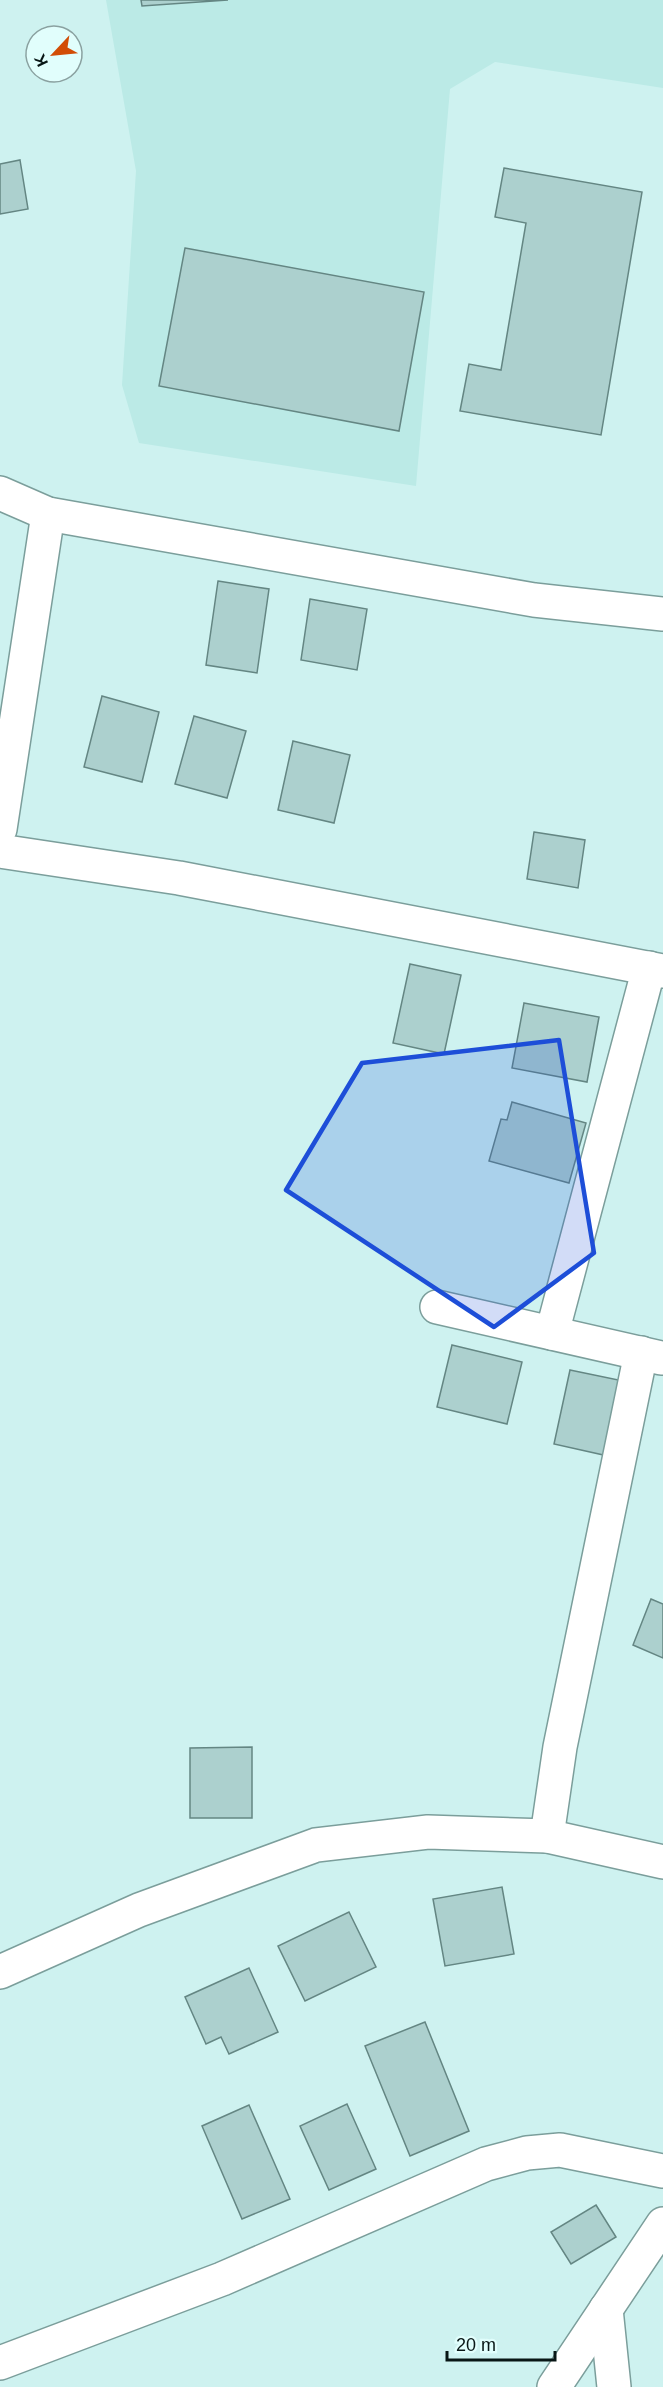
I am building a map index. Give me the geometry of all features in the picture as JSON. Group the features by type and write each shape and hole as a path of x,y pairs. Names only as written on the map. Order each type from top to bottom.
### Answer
{"street":[{"path":"0,493 48,514 534,600 663,614"},
{"path":"0,829 48,514"},
{"path":"0,851 179,878 656,969 552,1333"},
{"path":"437,1307 652,1356 560,1747 547,1836"},
{"path":"0,1972 140,1910 316,1845 428,1832 547,1836 663,1862"},
{"path":"0,2362 222,2279 496,2161 527,2153 560,2150 663,2171"},
{"path":"554,2387 663,2224"},
{"path":"606,2309 614,2387"}],"highlighted area":[{"path":"559,1040 594,1253 494,1327 286,1190 362,1063"}],"shaded area":[{"path":"106,0 663,0 663,88 495,62 450,89 416,486 139,443 122,385 136,171"}],"building":[{"path":"141,0 228,0 142,6"},
{"path":"20,160 28,209 0,214 0,164"},
{"path":"504,168 642,192 601,435 460,411 469,364 501,370 526,223 495,217"},
{"path":"185,248 424,292 399,431 159,386"},
{"path":"218,581 269,589 257,673 206,665"},
{"path":"310,599 367,609 357,670 301,660"},
{"path":"102,696 159,712 142,782 84,767"},
{"path":"194,716 246,731 227,798 175,784"},
{"path":"293,741 350,755 334,823 278,810"},
{"path":"534,832 585,840 578,888 527,879"},
{"path":"410,964 461,975 444,1054 393,1043"},
{"path":"524,1003 599,1017 587,1082 512,1068"},
{"path":"512,1102 586,1123 569,1183 489,1161 501,1119 507,1120"},
{"path":"452,1345 522,1362 507,1424 437,1407"},
{"path":"570,1370 633,1383 617,1458 554,1444"},
{"path":"651,1599 663,1604 663,1658 633,1645"},
{"path":"252,1747 252,1818 190,1818 190,1748"},
{"path":"502,1887 514,1954 445,1966 433,1899"},
{"path":"349,1912 376,1967 305,2001 278,1946"},
{"path":"249,1968 278,2032 229,2054 221,2037 206,2044 185,1997"},
{"path":"425,2022 469,2131 410,2156 365,2046"},
{"path":"347,2104 376,2169 329,2190 300,2126"},
{"path":"249,2105 290,2199 242,2219 202,2126"},
{"path":"596,2205 616,2237 571,2264 551,2232"}]}
